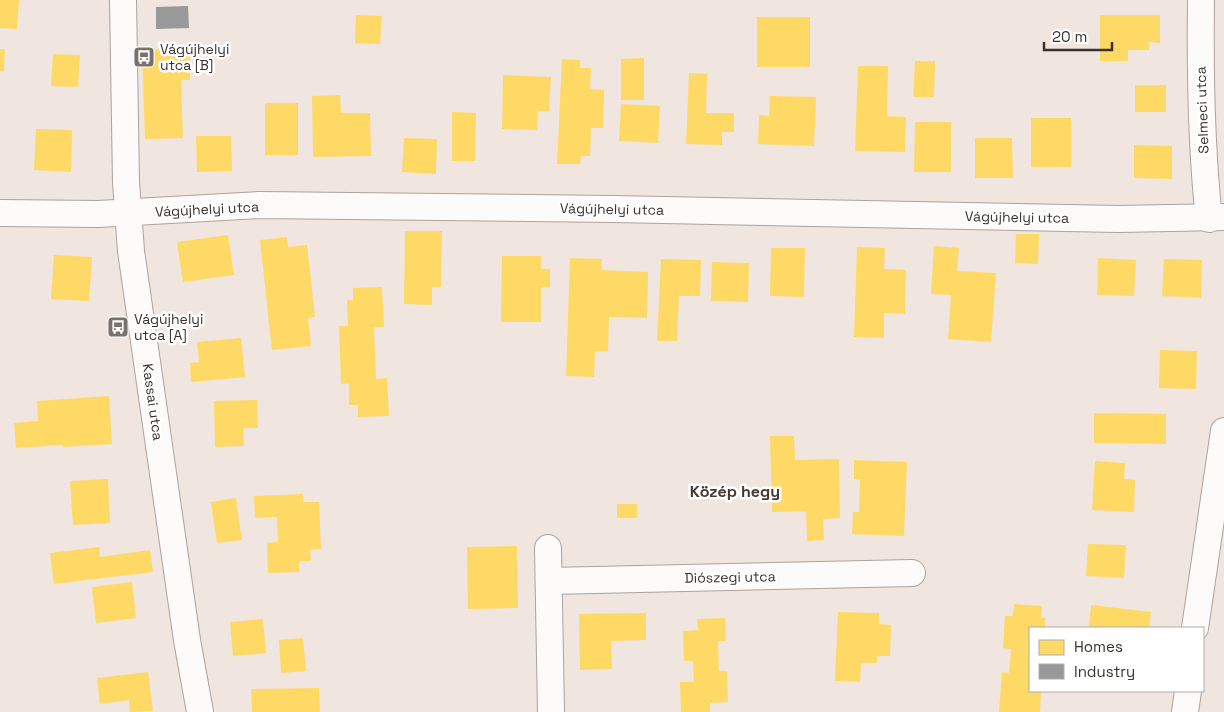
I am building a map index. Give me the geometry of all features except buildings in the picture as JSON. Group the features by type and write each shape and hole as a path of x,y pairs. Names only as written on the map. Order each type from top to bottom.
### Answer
{"street":[{"name":"Kassai utca","path":"123,0 128,213 132,251 174,554 200,712"},
{"name":"Selmeci utca","path":"1201,0 1201,130 1217,218"},
{"name":"Vágújhelyi utca","path":"0,213 98,214 259,205 1217,218"},
{"path":"1195,627 1220,485 1224,431"},
{"path":"548,548 550,712"},
{"name":"Diószegi utca","path":"549,581 912,573"},
{"path":"1185,712 1188,692"}],"place":[{"name":"Vágújhelyi utca [B]","path":"144,57"},
{"name":"Vágújhelyi utca [A]","path":"118,327"}],"district":[{"name":"Közép hegy","path":"735,491"}]}
